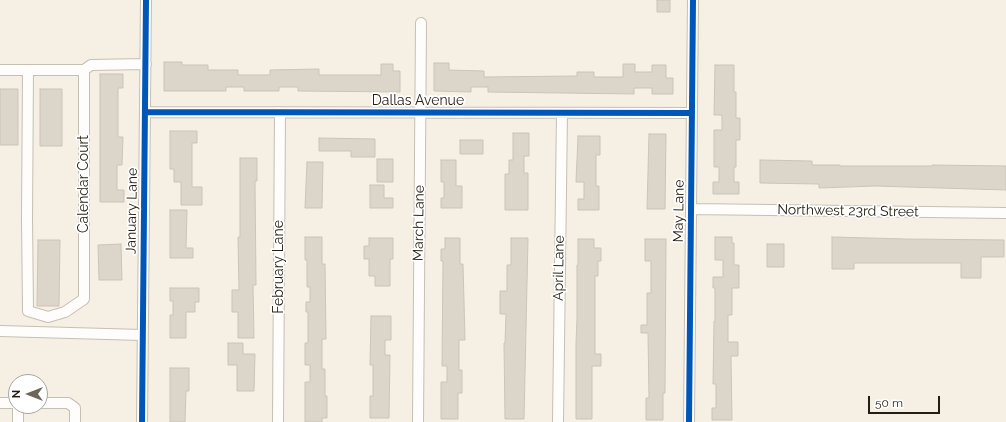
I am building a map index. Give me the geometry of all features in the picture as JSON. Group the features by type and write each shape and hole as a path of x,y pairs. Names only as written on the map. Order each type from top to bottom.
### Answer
{"street":[{"name":"January Lane","path":"142,422 146,0"},
{"name":"May Lane","path":"689,422 693,0"},
{"name":"March Lane","path":"418,422 421,23"},
{"path":"0,70 84,70 91,65 146,64"},
{"name":"Calendar Court","path":"28,70 26,211 28,312 48,317 65,312 84,298 84,70"},
{"name":"Dallas Avenue","path":"145,112 692,113"},
{"name":"February Lane","path":"278,422 280,112"},
{"name":"April Lane","path":"558,422 562,113"},
{"name":"Northwest 23rd Street","path":"691,209 1006,213"},
{"path":"0,331 142,335"},
{"path":"48,403 68,403 75,408 75,422"}],"building":[{"path":"657,0 670,0 670,12 657,12"},
{"path":"164,62 182,62 182,65 208,65 208,70 238,70 238,75 270,75 270,70 319,69 319,75 381,75 381,64 393,64 393,71 400,71 400,92 298,91 298,87 279,87 279,91 244,91 244,87 226,87 226,91 164,91"},
{"path":"434,63 449,63 449,70 484,71 484,77 577,76 577,72 594,72 594,77 623,77 623,64 635,64 635,72 652,72 652,65 666,65 666,78 673,78 673,94 652,94 652,88 634,88 634,94 488,92 488,87 471,87 471,92 434,91"},
{"path":"715,65 734,65 736,118 740,118 740,140 736,140 736,167 734,167 734,182 739,182 739,194 713,194 713,182 719,182 719,167 714,167 714,130 722,130 722,115 714,115"},
{"path":"100,74 123,74 123,88 118,88 118,137 123,137 122,165 117,165 117,190 124,190 124,202 100,202"},
{"path":"0,89 18,89 18,145 0,145"},
{"path":"40,89 62,89 62,146 40,146"},
{"path":"170,131 197,131 197,143 192,143 192,187 202,187 202,205 181,205 181,182 174,182 174,169 170,169"},
{"path":"513,133 529,133 529,156 524,156 524,173 528,173 528,210 505,210 505,174 509,174 509,160 513,160"},
{"path":"649,134 666,134 665,209 647,209"},
{"path":"578,136 600,136 600,155 596,155 596,186 599,186 599,210 578,210 578,199 584,199 584,182 576,182"},
{"path":"319,138 375,139 375,157 351,157 351,151 319,151"},
{"path":"460,140 483,140 483,154 460,154"},
{"path":"240,158 257,158 257,181 255,181 256,285 253,285 254,338 238,338 238,312 232,312 232,290 239,290 238,237 240,237"},
{"path":"377,159 393,159 393,182 377,182"},
{"path":"441,160 456,160 456,186 462,186 462,208 441,208 441,198 444,198 444,182 441,182"},
{"path":"760,160 812,161 812,165 840,166 1006,166 1006,190 875,186 819,188 819,184 760,183"},
{"path":"307,162 323,162 322,208 305,208"},
{"path":"370,185 384,185 384,198 393,198 393,208 370,208"},
{"path":"170,210 187,210 186,248 193,248 193,258 170,258"},
{"path":"305,237 322,237 322,264 325,264 326,339 322,339 322,369 325,369 327,418 322,418 322,422 305,422 305,382 310,382 310,365 305,365 305,343 308,343 308,312 306,312 306,302 310,302 310,287 307,287"},
{"path":"715,237 732,237 732,243 734,243 734,265 739,265 739,288 732,288 732,315 728,315 728,342 738,342 738,356 731,356 732,420 712,420 712,408 716,408 716,384 713,384 715,288 713,288 713,277 723,277 723,260 715,260"},
{"path":"832,237 1004,240 1004,257 981,257 981,278 961,278 961,263 854,263 854,269 832,269"},
{"path":"369,238 393,238 393,259 390,259 390,286 375,286 375,276 369,276 369,259 364,259 364,246 369,246"},
{"path":"445,238 460,238 460,264 463,264 465,340 459,340 459,370 462,370 462,393 458,393 458,419 441,419 441,382 447,382 447,366 442,366 443,261 441,261 441,249 445,249"},
{"path":"511,238 528,238 524,419 505,419 504,343 506,314 500,314 500,291 507,291 507,265 511,265"},
{"path":"578,239 594,239 594,248 601,248 601,261 598,261 598,276 595,276 595,354 601,354 601,366 592,366 592,419 576,419"},
{"path":"645,239 666,239 665,393 663,393 663,420 646,420 646,398 649,398 648,333 641,333 641,325 647,325 647,293 651,293 651,261 645,261"},
{"path":"38,240 60,240 59,306 37,306"},
{"path":"121,244 122,280 99,280 98,245"},
{"path":"767,244 784,244 784,267 767,267"},
{"path":"170,288 199,288 199,302 195,302 195,312 186,312 186,338 170,338 170,315 173,315 173,301 170,301"},
{"path":"371,316 391,316 391,340 385,340 385,355 390,355 389,418 370,418 370,396 373,396 373,365 370,365"},
{"path":"228,343 243,343 243,354 255,354 254,391 237,391 237,365 228,365"},
{"path":"170,368 189,368 189,391 186,391 185,422 170,422"}],"cycle path":[{"path":"142,422 146,0"},
{"path":"689,422 693,0"},
{"path":"145,112 692,113"}]}
